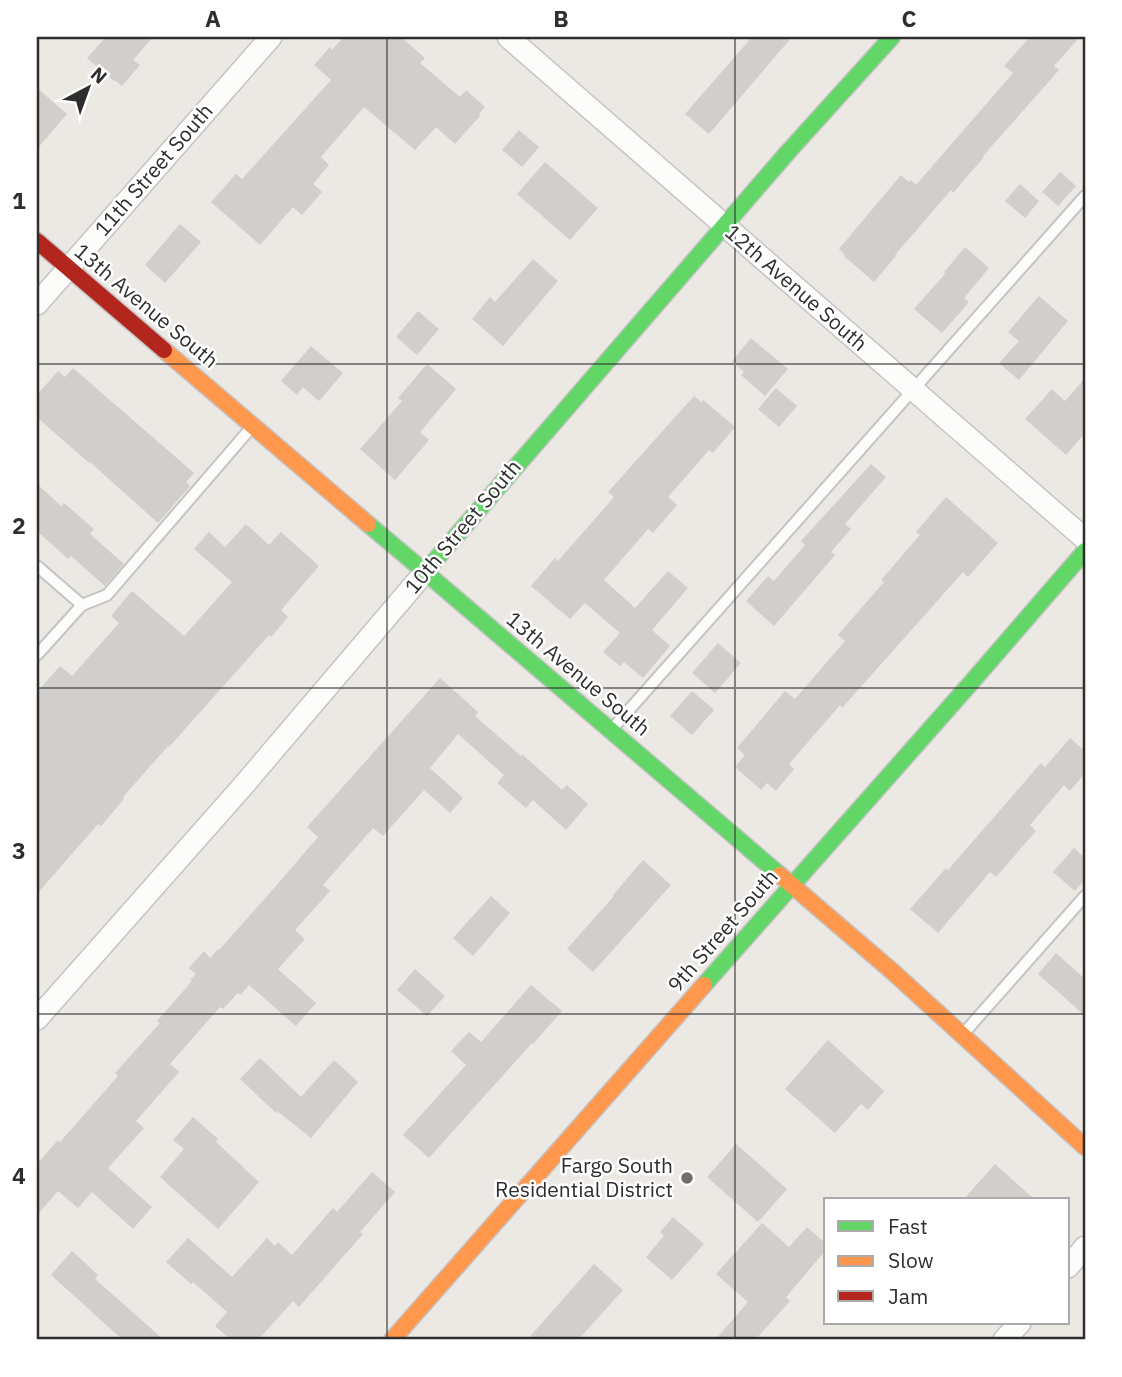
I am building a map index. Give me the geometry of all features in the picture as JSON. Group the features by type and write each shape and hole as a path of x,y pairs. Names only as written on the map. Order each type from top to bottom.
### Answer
{"street":[{"name":"11th Street South","path":"37,304 271,37"},
{"name":"12th Avenue South","path":"508,37 1085,538"},
{"name":"10th Street South","path":"37,1019 243,786 724,226 892,37"},
{"name":"13th Avenue South","path":"37,241 893,972 1085,1146"},
{"name":"9th Street South","path":"392,1340 1085,551"},
{"path":"1070,1265 1085,1247"},
{"path":"1004,1340 1019,1324"}],"lane":[{"path":"611,730 1085,196"},
{"path":"37,655 82,605 107,595 254,425"},
{"path":"37,566 82,605"},
{"path":"962,1035 1085,896"}],"building":[{"path":"106,37 153,37 133,60 140,65 122,86 87,58"},
{"path":"344,37 401,37 425,58 420,63 460,97 466,90 485,107 455,144 436,127 415,150 364,107 321,157 329,165 313,184 322,192 302,215 293,207 260,245 211,202 236,174 242,179 331,80 314,65 330,47 332,50"},
{"path":"752,37 792,37 709,134 685,114"},
{"path":"1030,37 1080,37 1054,66 1059,70 953,193 951,190 874,282 839,249 901,175 916,185 1013,73 1004,66"},
{"path":"37,88 67,114 37,149"},
{"path":"519,130 539,147 522,167 502,150"},
{"path":"545,162 598,208 570,240 517,194"},
{"path":"1060,172 1076,186 1058,206 1042,192"},
{"path":"1020,184 1039,201 1025,218 1005,201"},
{"path":"180,224 201,242 165,283 145,265"},
{"path":"965,247 989,268 964,298 969,302 942,333 914,309"},
{"path":"533,259 558,281 503,346 472,319 490,297 495,302"},
{"path":"1039,296 1068,321 1019,380 999,363 1019,341 1008,332"},
{"path":"418,311 439,329 417,355 396,337"},
{"path":"751,338 788,369 765,396 741,375 744,372 732,361"},
{"path":"311,346 343,373 319,401 303,387 297,395 281,381"},
{"path":"427,364 456,389 420,432 429,440 395,480 360,449 402,401 398,398"},
{"path":"73,368 194,473 186,482 190,486 158,523 37,417 37,395 58,371 65,377"},
{"path":"1085,378 1085,433 1066,455 1025,419 1052,389 1065,401"},
{"path":"776,388 797,406 779,427 758,409"},
{"path":"694,396 701,402 703,400 735,427 713,453 709,450 668,497 677,505 653,533 648,529 604,580 635,608 668,571 688,588 652,630 670,646 643,678 624,662 620,666 603,652 620,633 585,603 570,619 531,586 555,558 558,561 614,497 608,492"},
{"path":"871,464 886,477 845,524 851,529 831,552 835,555 774,626 746,601 768,576 774,581 805,545 801,541"},
{"path":"37,484 61,506 64,503 94,529 90,534 124,564 105,586 71,556 68,559 37,531"},
{"path":"946,497 998,543 968,577 963,572 842,708 840,705 789,764 794,769 776,791 767,783 761,790 735,767 745,755 737,748 785,691 795,699 845,641 838,635 884,582 881,580 920,535 916,532"},
{"path":"246,524 269,545 281,532 319,566 281,610 288,617 271,637 269,635 123,797 101,826 98,824 37,894 37,692 60,666 72,676 119,623 111,616 132,591 184,636 232,582 194,549 209,532 225,547"},
{"path":"718,643 741,663 715,693 692,673"},
{"path":"440,678 478,712 475,716 521,756 522,754 562,790 567,785 588,804 566,830 533,800 526,808 497,783 504,775 458,734 430,768 463,798 450,813 424,790 383,836 373,828 323,885 330,891 295,930 305,939 278,969 316,1003 296,1026 249,985 223,1009 220,1007 170,1064 179,1072 136,1121 144,1128 108,1168 152,1207 133,1229 92,1192 78,1208 58,1191 37,1215 37,1164 118,1076 115,1073 160,1023 157,1021 196,974 189,968 204,951 210,958 219,950 275,887 318,837 307,827"},
{"path":"692,691 714,710 692,735 670,716"},
{"path":"1070,738 1085,751 1085,773 1070,791 1064,785 1030,825 1036,831 996,877 990,872 938,933 910,909 946,868 948,870 1041,763 1045,767"},
{"path":"1074,848 1085,858 1085,879 1075,891 1053,872"},
{"path":"643,860 671,885 593,972 567,949"},
{"path":"491,896 510,913 473,956 453,938"},
{"path":"1056,953 1085,979 1085,1016 1038,974"},
{"path":"415,969 445,996 427,1016 397,990"},
{"path":"531,985 562,1011 429,1158 403,1135 466,1065 451,1051 469,1032 481,1042"},
{"path":"828,1040 884,1091 868,1110 861,1104 835,1133 785,1089"},
{"path":"260,1058 301,1097 334,1060 358,1082 311,1138 277,1111 276,1113 240,1079"},
{"path":"193,1117 259,1182 218,1229 160,1177 184,1149 173,1140"},
{"path":"736,1144 787,1189 758,1222 707,1177"},
{"path":"995,1164 1033,1198 965,1198"},
{"path":"372,1172 395,1192 360,1232 363,1234 299,1307 293,1301 258,1340 231,1340 215,1326 227,1312 166,1262 188,1238 232,1277 267,1238 275,1246 278,1242 292,1255 333,1208 337,1212"},
{"path":"673,1217 704,1244 672,1280 646,1257 664,1236 660,1232"},
{"path":"762,1223 789,1247 807,1227 824,1242 824,1252 786,1297 790,1301 755,1340 715,1340 748,1302 716,1274"},
{"path":"72,1251 98,1275 95,1279 164,1340 123,1340 51,1275"},
{"path":"594,1264 623,1290 578,1340 527,1340"}],"traffic: fast":[{"path":"368,524 425,572 788,152 892,37"},
{"path":"704,985 1085,551"},
{"path":"425,572 780,875"}],"traffic: slow":[{"path":"164,350 368,524"},
{"path":"780,875 893,972 1085,1147"},
{"path":"392,1340 704,985"}],"traffic: jam":[{"path":"37,241 164,350"}],"place":[{"name":"Fargo South Residential District","path":"687,1178"}]}
